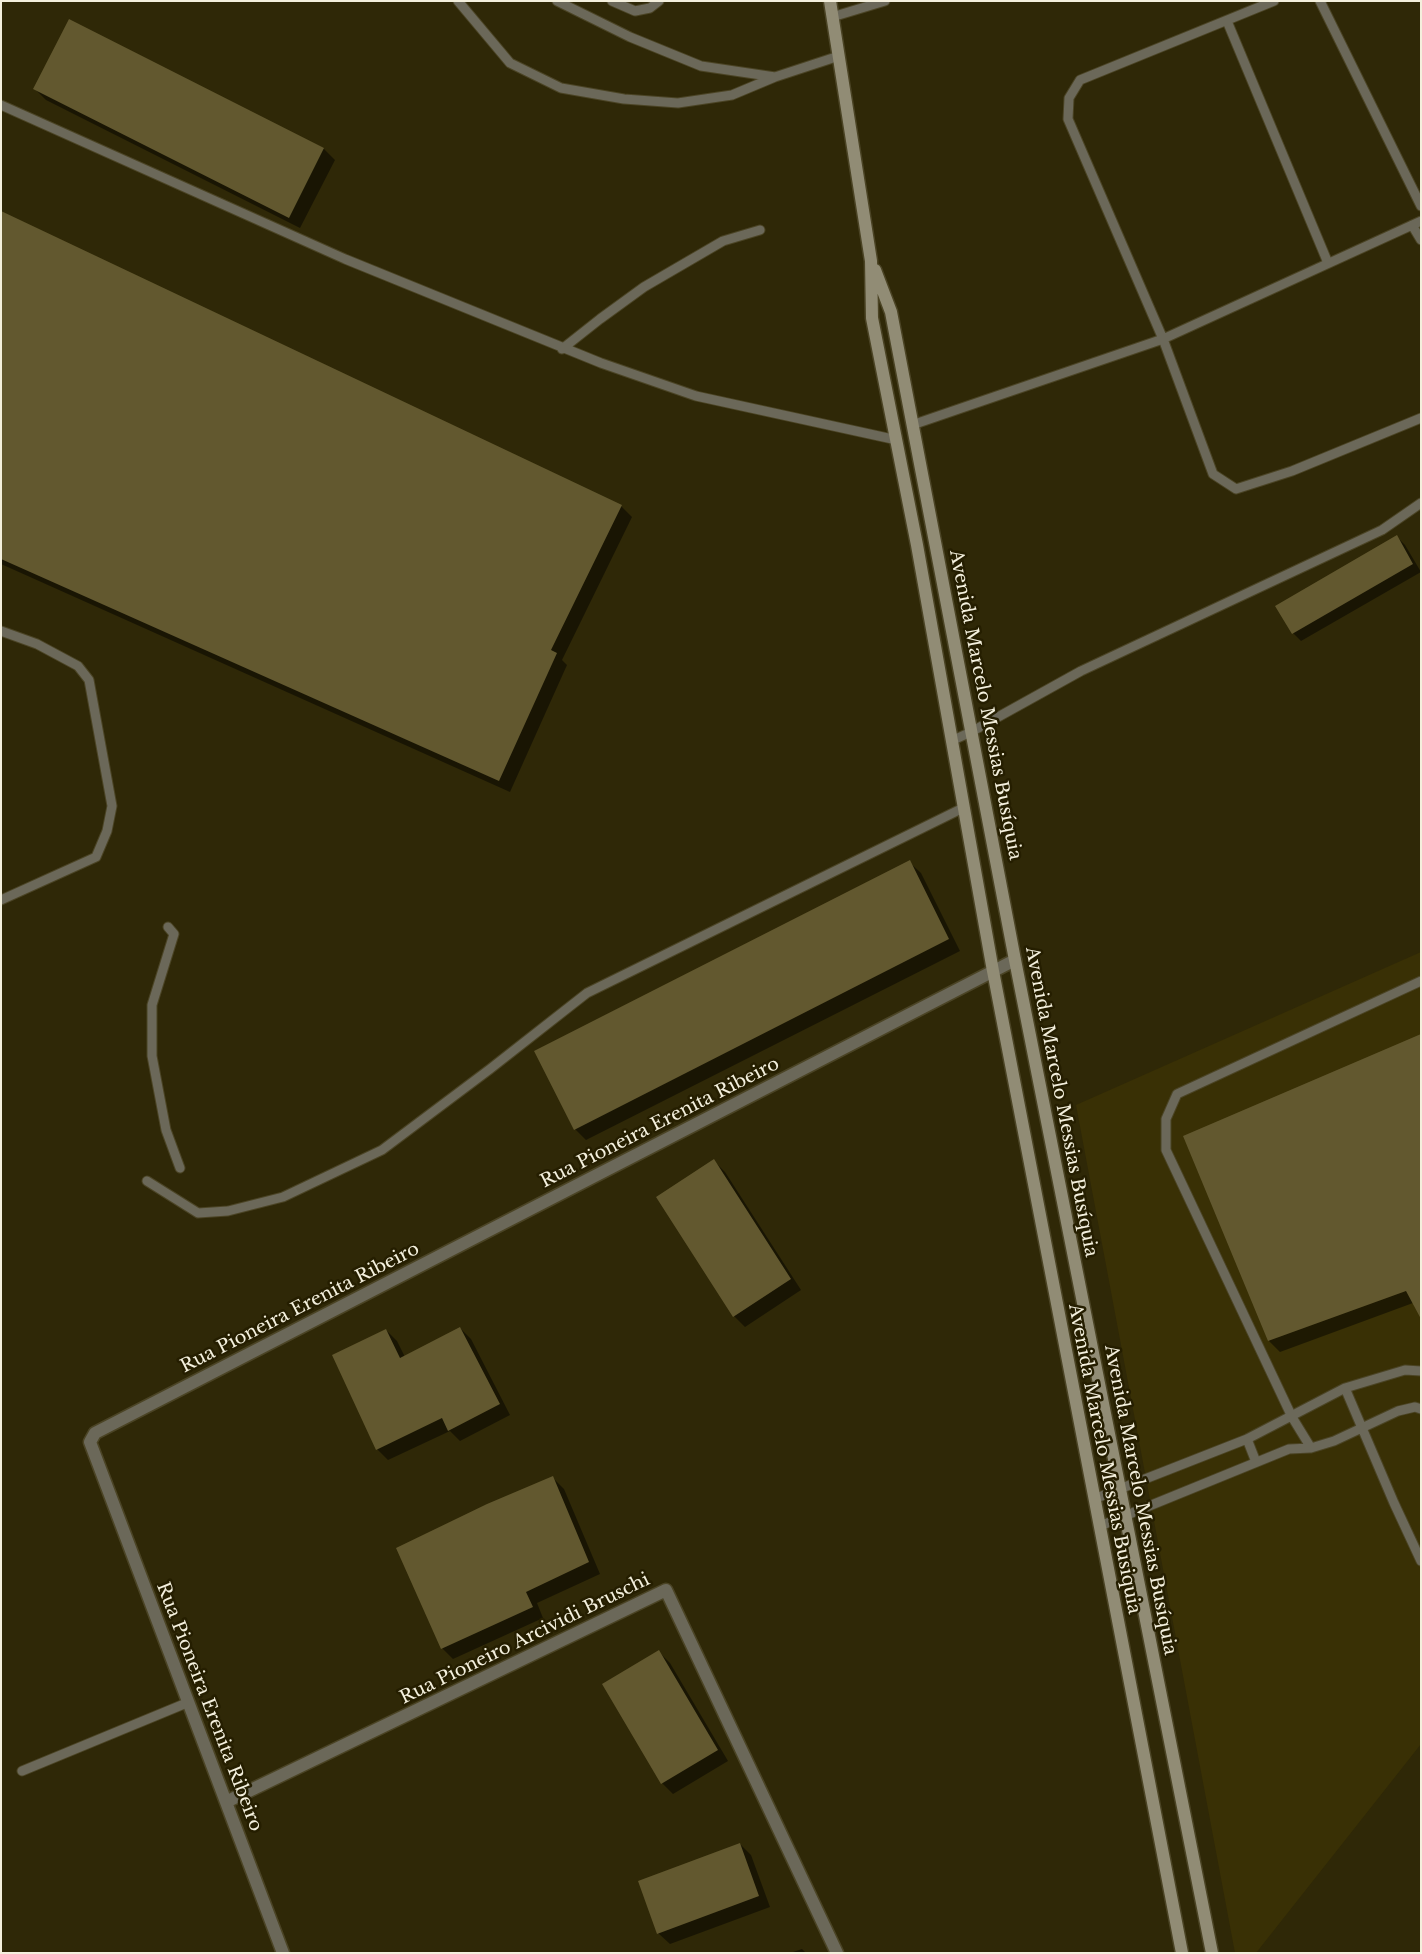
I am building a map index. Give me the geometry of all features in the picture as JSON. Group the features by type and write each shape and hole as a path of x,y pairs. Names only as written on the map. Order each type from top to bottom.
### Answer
{"street":[{"name":"Avenida Marcelo Messias Busíquia","path":"830,1 871,261 872,318 917,545 993,971"},
{"name":"Avenida Marcelo Messias Busíquia","path":"871,261 891,312 1015,960 1212,1953"},
{"path":"917,545 936,540"},
{"name":"Rua Pioneira Erenita Ribeiro","path":"284,1953 90,1442 95,1433 1015,960"},
{"name":"Avenida Marcelo Messias Busiquia","path":"993,971 1182,1953"},
{"name":"Rua Pioneiro Arcividi Bruschi","path":"226,1802 666,1590 837,1953"}],"lane":[{"path":"458,1 510,62 561,88 624,100 678,102 732,95 775,77 838,56"},
{"path":"557,1 630,37 701,66 775,77"},
{"path":"612,1 635,11 650,8 659,1"},
{"path":"832,17 885,1"},
{"path":"1274,1 1080,80 1069,98 1068,119 1163,339 1213,474 1236,488 1292,471 1421,418"},
{"path":"1320,1 1421,206"},
{"path":"1227,21 1328,263"},
{"path":"1,105 345,259 562,348 696,396 897,440"},
{"path":"912,425 1163,339 1417,223 1421,240"},
{"path":"562,348 644,287 724,241 760,230"},
{"path":"951,741 971,732 1081,671 1382,530 1421,503"},
{"path":"1,631 37,644 78,666 89,680 112,806 107,831 96,857 1,900"},
{"path":"147,1181 198,1213 228,1211 283,1197 382,1150 587,993 963,808"},
{"path":"168,927 174,934 152,1005 152,1056 166,1130 180,1168"},
{"path":"1311,1448 1292,1417 1166,1150 1166,1119 1176,1094 1421,981"},
{"path":"1094,1499 1247,1439 1345,1388 1405,1370 1421,1371"},
{"path":"1345,1388 1421,1561"},
{"path":"1100,1526 1289,1449 1311,1448 1334,1441 1398,1411 1415,1407 1421,1409"},
{"path":"1247,1439 1256,1462"},
{"path":"22,1771 189,1702"}],"shaded area":[{"path":"1421,952 1421,1744 1256,1953 1235,1953 1076,1105"}],"building":[{"path":"69,19 324,148 289,218 33,89"},
{"path":"1,211 622,505 551,650 557,653 499,781 1,559"},
{"path":"1397,535 1413,564 1292,634 1275,606"},
{"path":"910,860 949,939 574,1130 534,1051"},
{"path":"1421,1034 1421,1319 1406,1291 1268,1341 1183,1136"},
{"path":"714,1159 791,1279 733,1317 656,1197"},
{"path":"460,1327 500,1404 448,1431 442,1418 376,1450 332,1355 386,1329 400,1358"},
{"path":"553,1476 589,1562 526,1592 533,1607 441,1649 396,1548 487,1504"},
{"path":"659,1650 718,1750 661,1784 602,1684"},
{"path":"740,1843 759,1896 657,1934 638,1881"}]}
